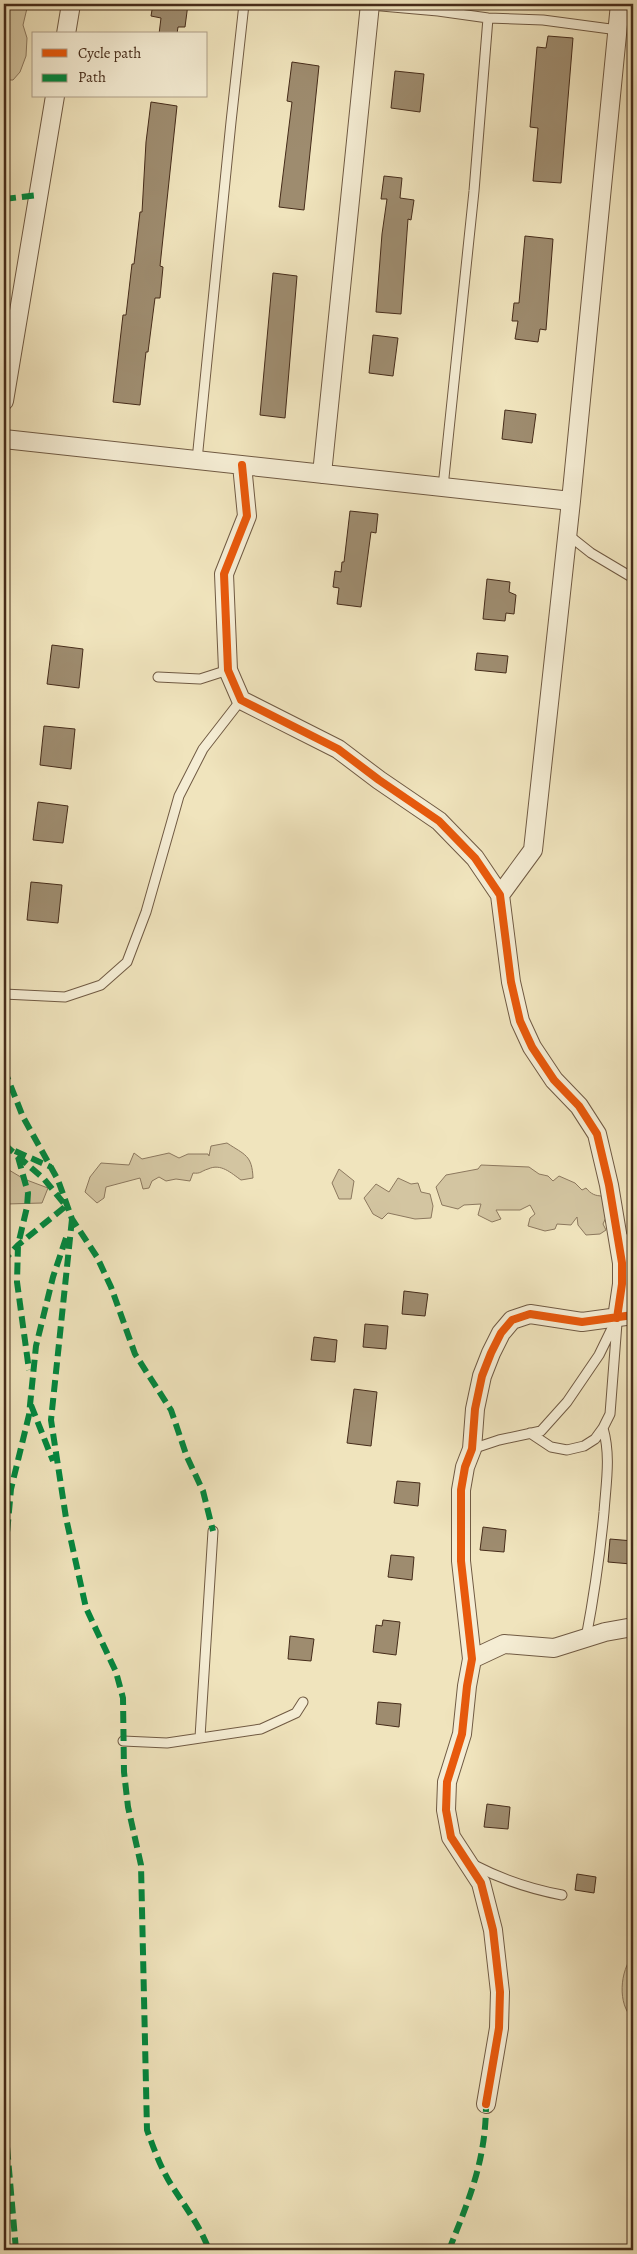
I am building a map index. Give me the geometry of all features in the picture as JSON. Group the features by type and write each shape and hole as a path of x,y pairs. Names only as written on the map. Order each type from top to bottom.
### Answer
{"street":[{"path":"66,32 71,4"},
{"path":"500,895 533,850 571,501 620,4"},
{"path":"322,474 370,5"},
{"path":"4,401 55,98"},
{"path":"4,439 571,501"},
{"path":"242,465 247,516 224,574 228,670 241,700 338,749 439,821 475,858 500,895 511,982 520,1021 532,1047 554,1080 579,1106 597,1134 609,1185 622,1263 625,1316 582,1322 530,1314 512,1320 501,1333 482,1376 475,1409 472,1449 465,1467 461,1490 461,1561 472,1659 462,1734 446,1782 446,1810 452,1837 481,1883 493,1930 500,1992 499,2028 486,2104"},
{"path":"472,1659 504,1644 554,1648 633,1626"}],"lane":[{"path":"197,460 230,122 244,4"},
{"path":"370,5 488,18 543,20 618,30"},
{"path":"443,487 474,191 488,18"},
{"path":"567,534 591,553 633,578"},
{"path":"158,677 200,679 228,670"},
{"path":"4,994 65,997 101,985 127,962 146,912 179,796 203,749 241,700"},
{"path":"617,1232 633,1246"},
{"path":"530,1433 551,1447 567,1450 584,1446 595,1439 610,1414 625,1316"},
{"path":"472,1449 541,1430 568,1402 625,1316"},
{"path":"586,1638 597,1578 608,1462 607,1442 603,1428"},
{"path":"200,1737 213,1531"},
{"path":"123,1741 167,1743 261,1729 296,1713 303,1702"},
{"path":"467,1862 497,1878 562,1895"}],"shaded area":[{"path":"4,4 28,4 23,25 27,38 26,56 20,72 13,80 7,80 4,84"},
{"path":"227,1143 243,1153 249,1160 253,1178 241,1180 222,1168 213,1167 199,1173 193,1173 190,1181 176,1179 166,1181 159,1177 152,1181 149,1188 143,1189 140,1178 106,1187 104,1198 97,1203 85,1192 90,1177 101,1163 129,1165 134,1153 142,1159 169,1153 179,1158 188,1154 208,1154 209,1156 211,1146"},
{"path":"481,1165 529,1167 539,1174 548,1176 553,1181 559,1176 575,1183 582,1190 586,1188 593,1194 603,1196 608,1213 603,1224 606,1230 600,1234 586,1235 578,1225 577,1217 571,1225 557,1224 555,1229 545,1231 528,1226 530,1218 535,1214 530,1205 520,1210 496,1210 501,1219 492,1222 478,1215 481,1204 464,1205 458,1209 442,1205 436,1187 446,1175 478,1169"},
{"path":"4,1167 24,1179 48,1188 42,1203 7,1204 4,1217"},
{"path":"339,1169 354,1181 351,1199 339,1199 332,1183"},
{"path":"398,1178 411,1184 418,1183 421,1192 430,1194 433,1206 431,1218 415,1219 388,1213 382,1219 373,1214 364,1198 376,1184 389,1192"},
{"path":"633,1955 633,2019 624,2005 622,1987 625,1970"}],"building":[{"path":"153,4 188,4 185,27 178,27 177,32 159,32 161,18 151,16"},
{"path":"548,36 573,38 561,183 533,181 538,128 530,127 537,47 546,48"},
{"path":"292,62 319,66 304,210 279,207 292,102 287,101"},
{"path":"395,71 424,74 420,112 391,108"},
{"path":"151,102 177,106 160,266 163,267 160,298 155,298 140,405 113,402 123,315 126,315 140,212 142,212 146,142"},
{"path":"384,176 402,178 400,198 414,200 411,220 408,219 401,314 376,312 382,234 387,199 381,199"},
{"path":"525,236 553,239 546,330 540,329 538,342 515,339 518,321 512,321 514,303 519,303"},
{"path":"273,273 297,276 285,418 260,415"},
{"path":"373,335 398,338 393,376 369,373"},
{"path":"505,410 536,414 532,443 502,439"},
{"path":"350,511 378,514 376,533 371,532 361,607 337,604 339,588 333,587 335,571 341,572 342,562 344,562"},
{"path":"487,579 510,582 509,592 516,595 514,614 506,613 505,621 483,619"},
{"path":"52,645 83,649 79,688 47,684"},
{"path":"477,653 508,656 506,673 475,670"},
{"path":"44,726 75,729 71,769 40,765"},
{"path":"38,802 68,806 63,843 33,840"},
{"path":"31,882 62,885 58,923 27,920"},
{"path":"404,1291 428,1294 425,1316 402,1314"},
{"path":"365,1324 388,1326 386,1349 363,1347"},
{"path":"314,1337 337,1340 335,1362 311,1360"},
{"path":"354,1389 377,1392 371,1446 347,1443"},
{"path":"397,1481 420,1483 418,1506 394,1503"},
{"path":"483,1527 506,1530 504,1552 480,1550"},
{"path":"610,1539 633,1541 631,1564 608,1562"},
{"path":"391,1555 414,1557 412,1580 388,1577"},
{"path":"383,1620 400,1622 396,1655 373,1652 376,1625 382,1626"},
{"path":"290,1636 314,1639 311,1661 288,1659"},
{"path":"378,1702 401,1704 399,1727 376,1724"},
{"path":"487,1804 510,1807 508,1829 484,1827"},
{"path":"577,1874 596,1877 594,1893 575,1890"}],"marked path":[{"path":"4,199 39,195"},
{"path":"4,1069 23,1117 58,1180 72,1219 97,1257 111,1287 135,1354 171,1410 187,1457 203,1491 213,1531"},
{"path":"4,1144 44,1179 66,1206 18,1245 4,1260"},
{"path":"15,1151 51,1167"},
{"path":"18,1157 28,1193 27,1207 18,1245 17,1282 29,1370"},
{"path":"72,1219 51,1420 66,1518 86,1608 116,1672 123,1698 124,1772 128,1807 141,1865 147,2130 164,2173 197,2225 209,2250"},
{"path":"4,1567 11,1489 29,1415 36,1346 53,1277 67,1235"},
{"path":"31,1405 53,1461"},
{"path":"449,2250 480,2162 486,2104"},
{"path":"4,2112 16,2250"}],"cycle path":[{"path":"242,465 247,516 224,574 228,670 241,700 338,749 439,821 475,858 500,895 511,982 520,1021 532,1047 554,1080 579,1106 597,1134 609,1185 622,1263 622,1284 617,1318"},
{"path":"486,2104 499,2028 500,1992 493,1930 481,1883 451,1837 446,1810 447,1782 462,1734 472,1659 461,1561 461,1490 465,1467 472,1449 475,1409 482,1376 491,1353 501,1333 512,1320 530,1314 582,1322 633,1315"}]}
